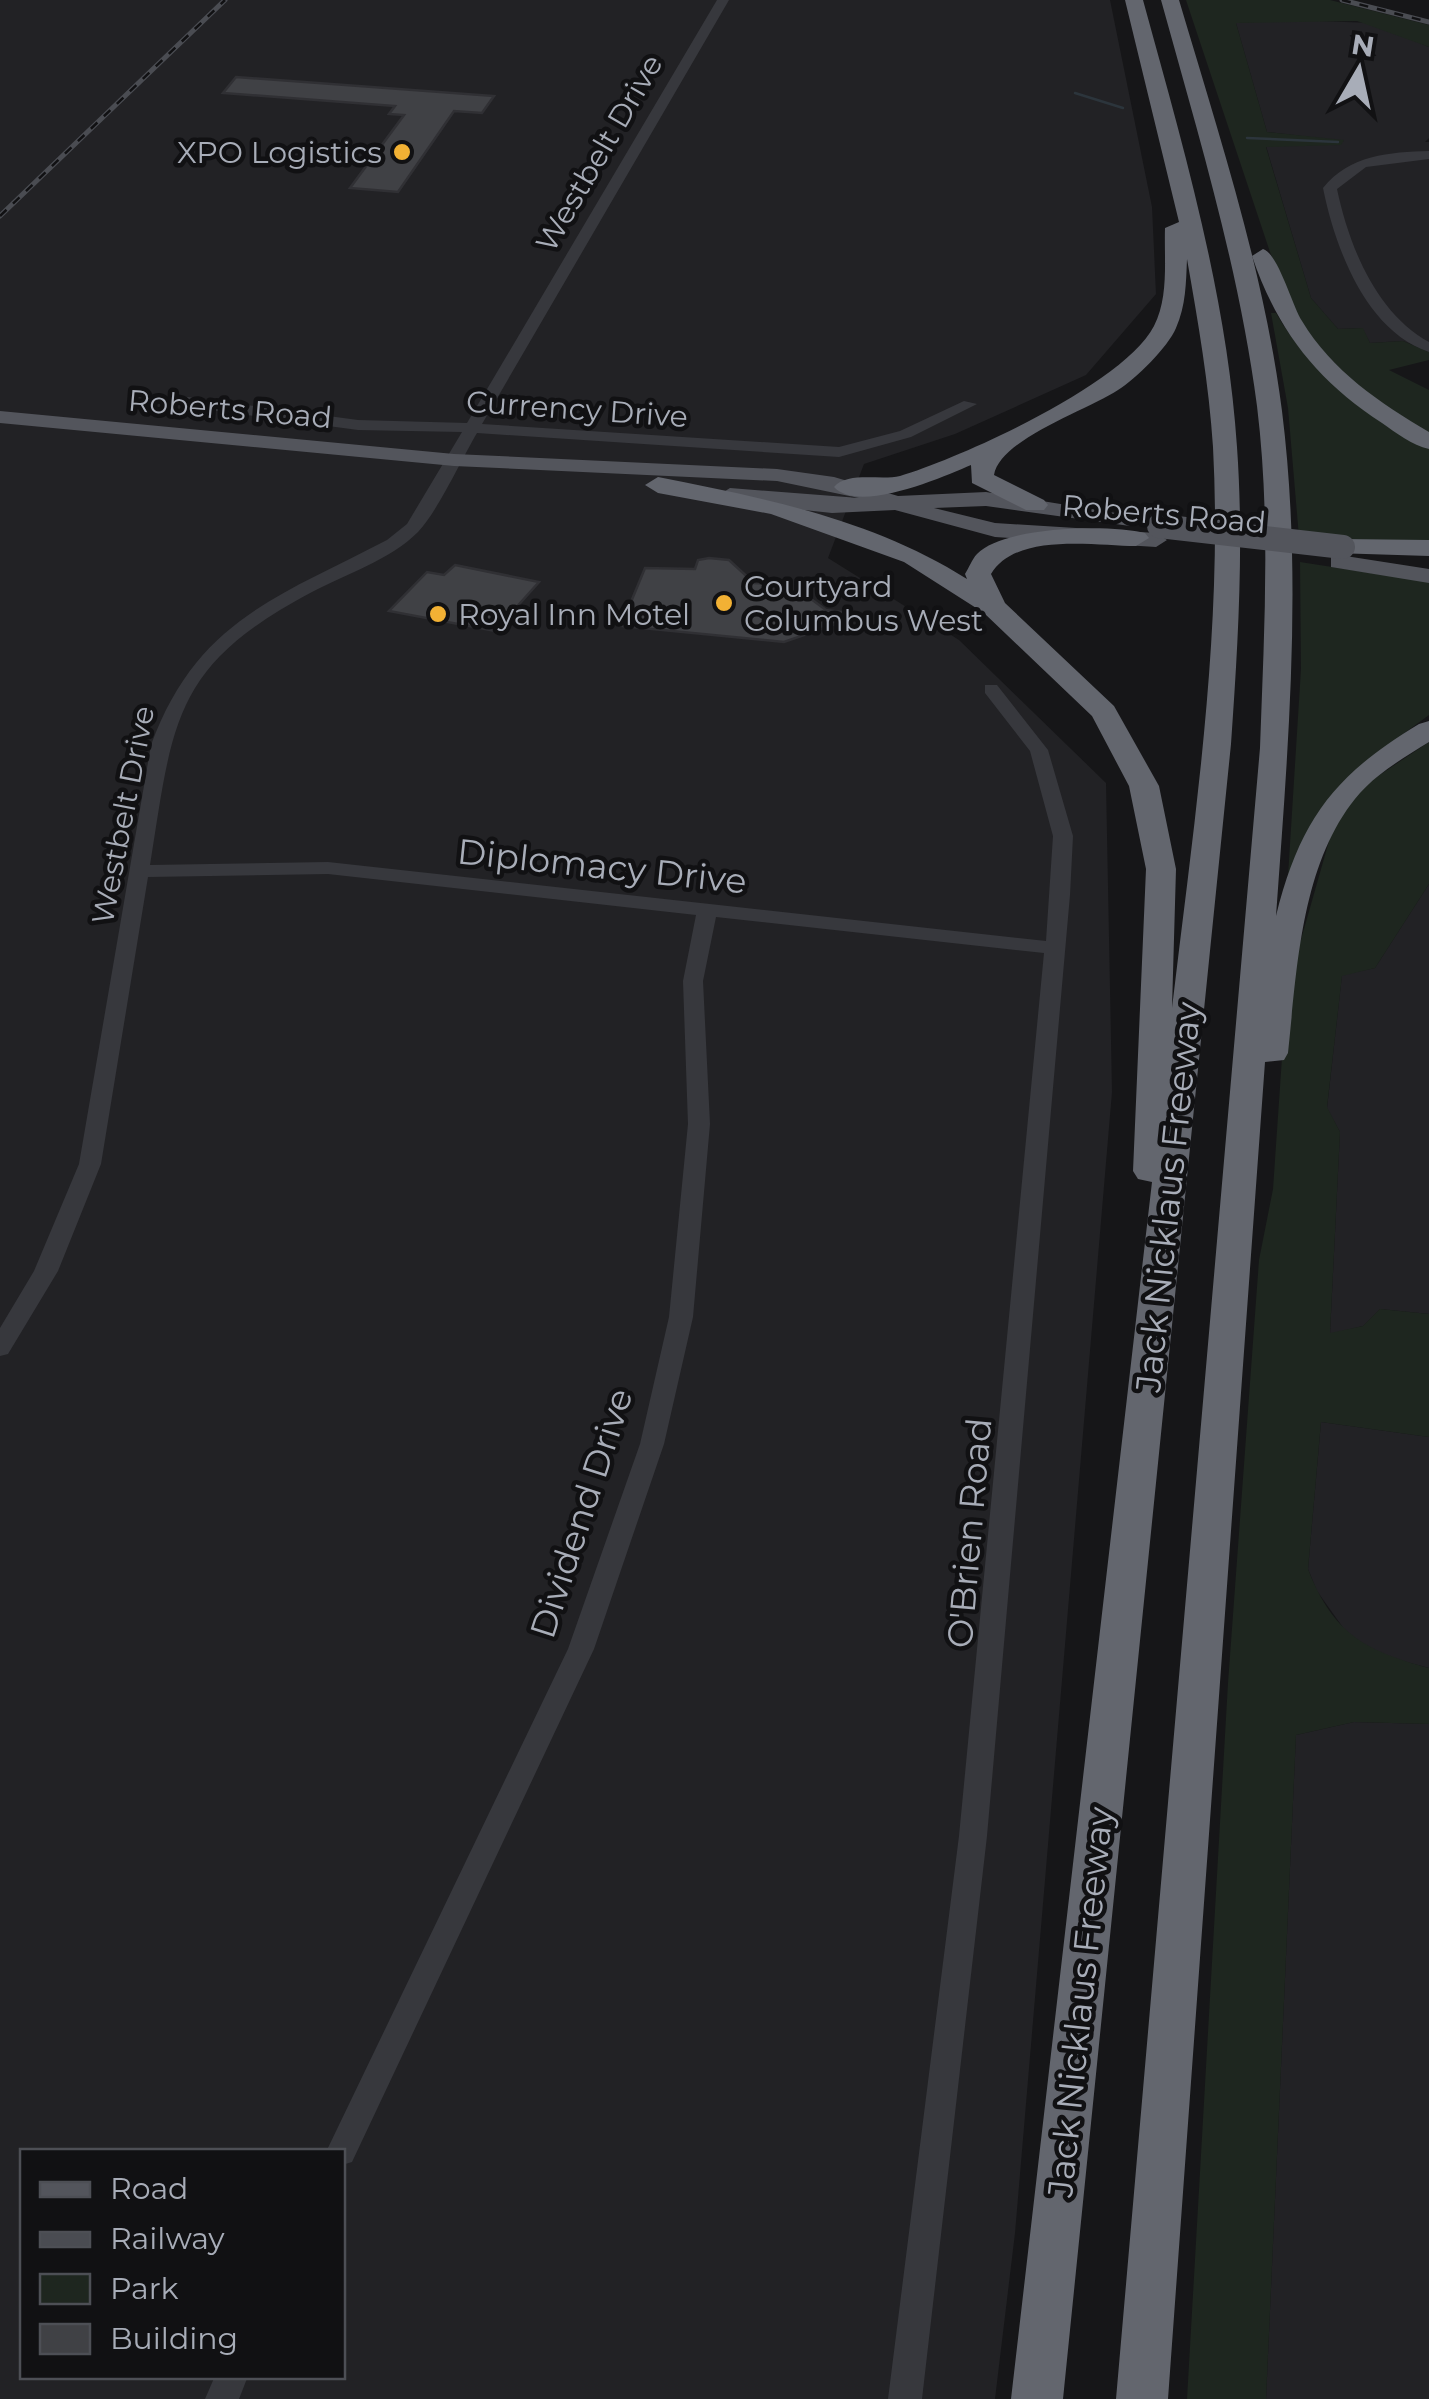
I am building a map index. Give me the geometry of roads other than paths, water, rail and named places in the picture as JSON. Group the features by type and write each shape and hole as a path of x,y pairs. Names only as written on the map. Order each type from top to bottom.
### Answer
{"highway":[{"name":"Jack Nicklaus Freeway","path":"1038,2399 1217,744 1226,618 1221,404 1202,272 1134,0"},
{"name":"Jack Nicklaus Freeway","path":"1142,2399 1274,748 1279,529 1269,408 1247,276 1170,0"},
{"path":"1200,104 1219,134 1277,303 1292,328 1328,372 1353,393 1429,442"},
{"path":"848,487 896,485 1003,442 1114,383 1164,330 1176,283 1176,167"},
{"path":"1003,442 984,460 981,478 1036,504"},
{"path":"658,485 777,508 888,544 994,607 1104,712 1144,786 1154,826 1162,924 1152,1075 1146,1402"},
{"path":"994,607 978,574 980,563 998,548 1150,535"},
{"path":"1341,555 1429,552"},
{"path":"1231,1264 1257,1175 1280,977 1312,852 1348,790 1429,730"}],"main road":[{"name":"Roberts Road","path":"0,416 454,460 777,475 848,487 995,530 1150,535 1341,555 1429,576"},
{"name":"Roberts Road","path":"454,460 497,470 658,485 794,504 969,499 1036,504 1150,535"}],"street":[{"name":"Westbelt Drive","path":"0,1348 46,1271 87,1174 166,717 190,675 217,645 256,616 393,544 414,526 723,0"},
{"path":"1429,155 1386,159 1344,173 1330,188 1335,214 1382,311 1398,330 1429,348"},
{"name":"Currency Drive","path":"173,400 358,425 839,452 877,447 907,436 969,404"},
{"name":"O'Brien Road","path":"905,2399 956,2030 987,1725 1063,836 1039,750 991,689"},
{"name":"Diplomacy Drive","path":"141,871 328,868 1055,948"},
{"name":"Dividend Drive","path":"343,2149 581,1649 652,1444 681,1317 699,1124 693,980 706,911"}],"waterway":[{"path":"1075,93 1123,108"},
{"path":"1247,138 1338,142"}],"railway":[{"path":"0,216 225,0"},
{"path":"1342,0 1429,22"}],"place":[{"name":"XPO Logistics","path":"402,152"},
{"name":"Courtyard Columbus West","path":"724,603"},
{"name":"Royal Inn Motel","path":"438,614"}]}
